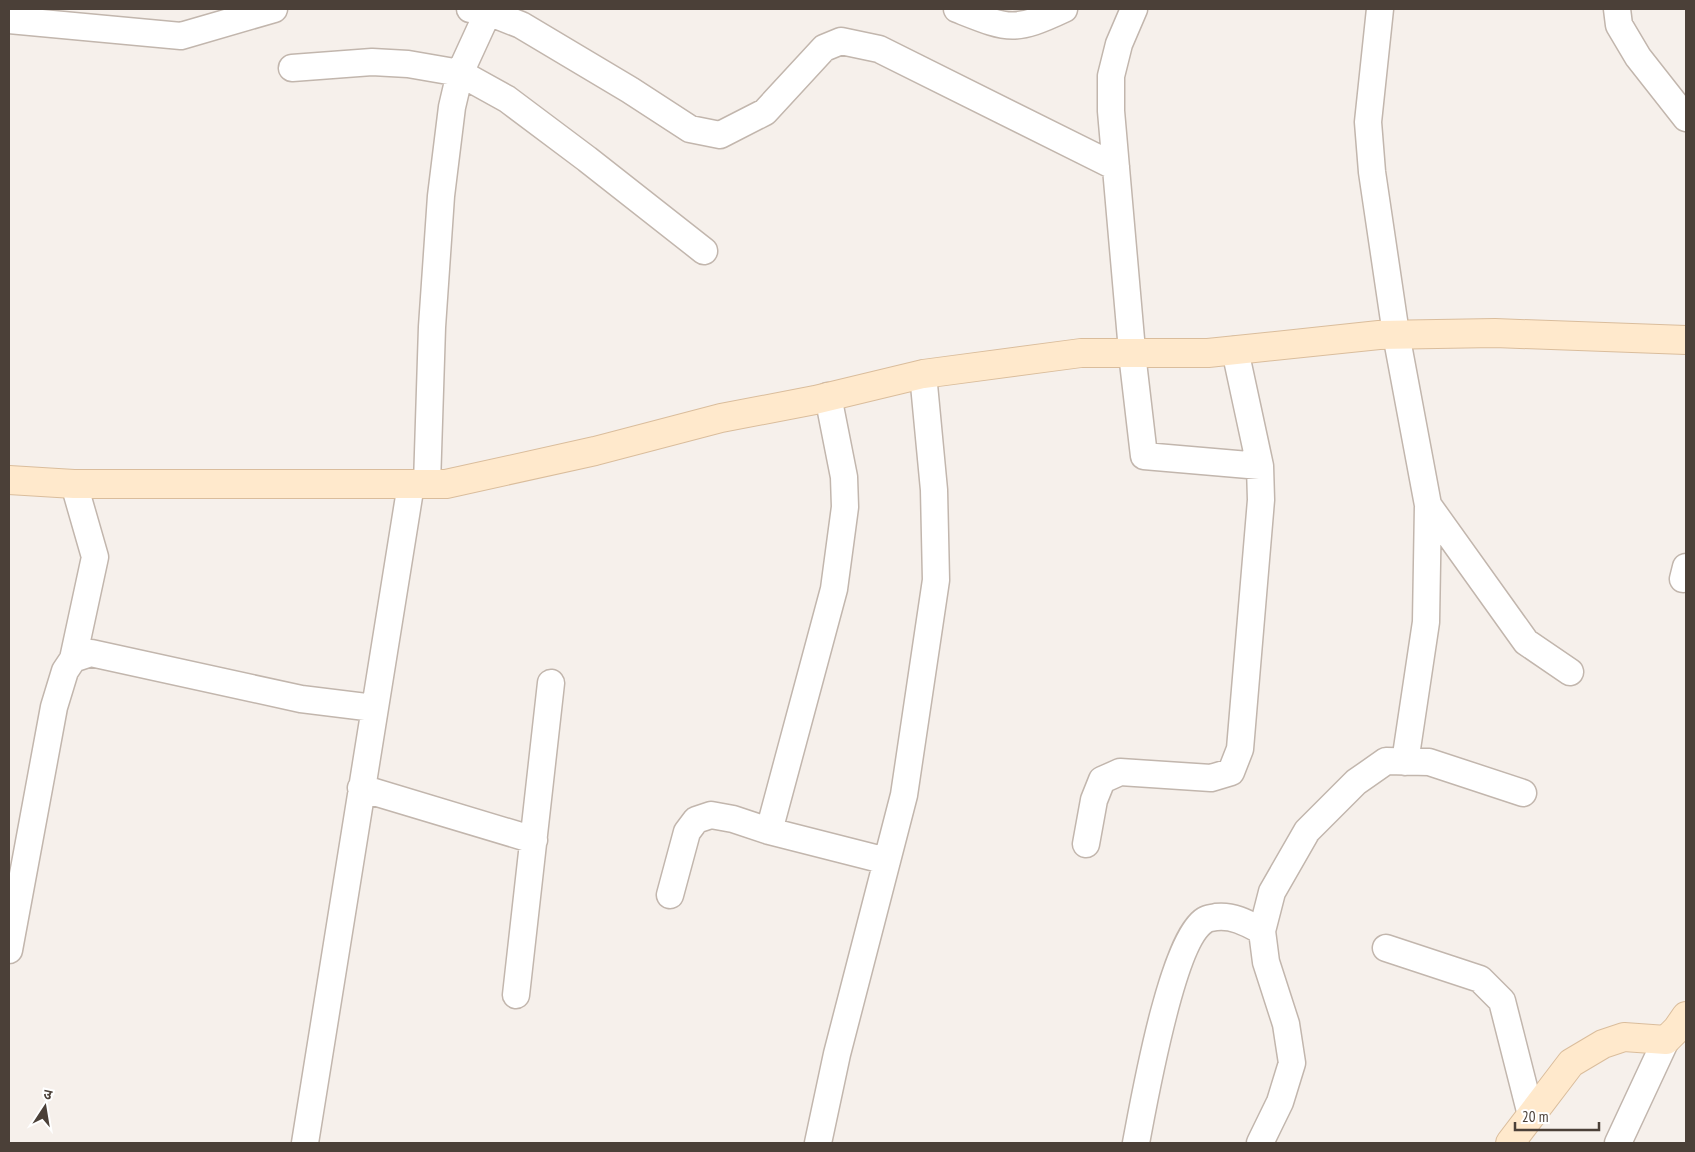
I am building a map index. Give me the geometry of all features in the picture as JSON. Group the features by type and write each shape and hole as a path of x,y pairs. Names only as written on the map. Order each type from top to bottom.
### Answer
{"street":[{"path":"9,20 181,36 274,9"},
{"path":"957,9 1011,27 1035,22 1064,9"},
{"path":"1134,9 1119,44 1111,76 1111,111 1132,353 1144,456 1260,466"},
{"path":"1380,9 1368,122 1372,172 1396,334 1428,506 1426,622 1405,762"},
{"path":"1617,9 1618,25 1638,57 1686,118"},
{"path":"305,1143 374,708 419,484 441,196 452,107 460,73 484,10 521,25 630,90 690,129 720,135 765,112 824,48 841,41 879,49 1116,167"},
{"path":"292,68 372,62 408,64 460,73 506,99 587,159 704,251"},
{"path":"9,480 74,484 446,484 595,450 720,418 923,374 1081,353 1208,352 1396,334 1495,333 1686,340"},
{"path":"1086,844 1094,800 1102,780 1120,772 1211,778 1231,772 1240,749 1261,500 1260,466 1235,350"},
{"path":"818,1143 837,1054 904,795 936,580 934,490 923,374"},
{"path":"769,831 834,590 845,507 844,477 828,396"},
{"path":"9,950 54,707 65,671 73,659 95,557 74,484"},
{"path":"1428,506 1526,642 1570,672"},
{"path":"73,659 91,653 301,699 374,708"},
{"path":"516,995 551,683"},
{"path":"1260,1143 1280,1102 1292,1063 1286,1024 1266,962 1262,931 1272,892 1307,831 1356,782 1386,761 1429,762 1523,793"},
{"path":"361,788 534,840"},
{"path":"670,895 686,832 696,820 711,815 733,819 769,831 887,861"},
{"path":"1136,1143 1153,1056 1170,989 1182,954 1195,928 1206,918 1225,916 1240,920 1262,931"},
{"path":"1386,948 1480,979 1502,1001 1532,1115"},
{"path":"1510,1143 1571,1063 1603,1044 1624,1037 1679,1030"},
{"path":"1618,1143 1679,1030"}]}
